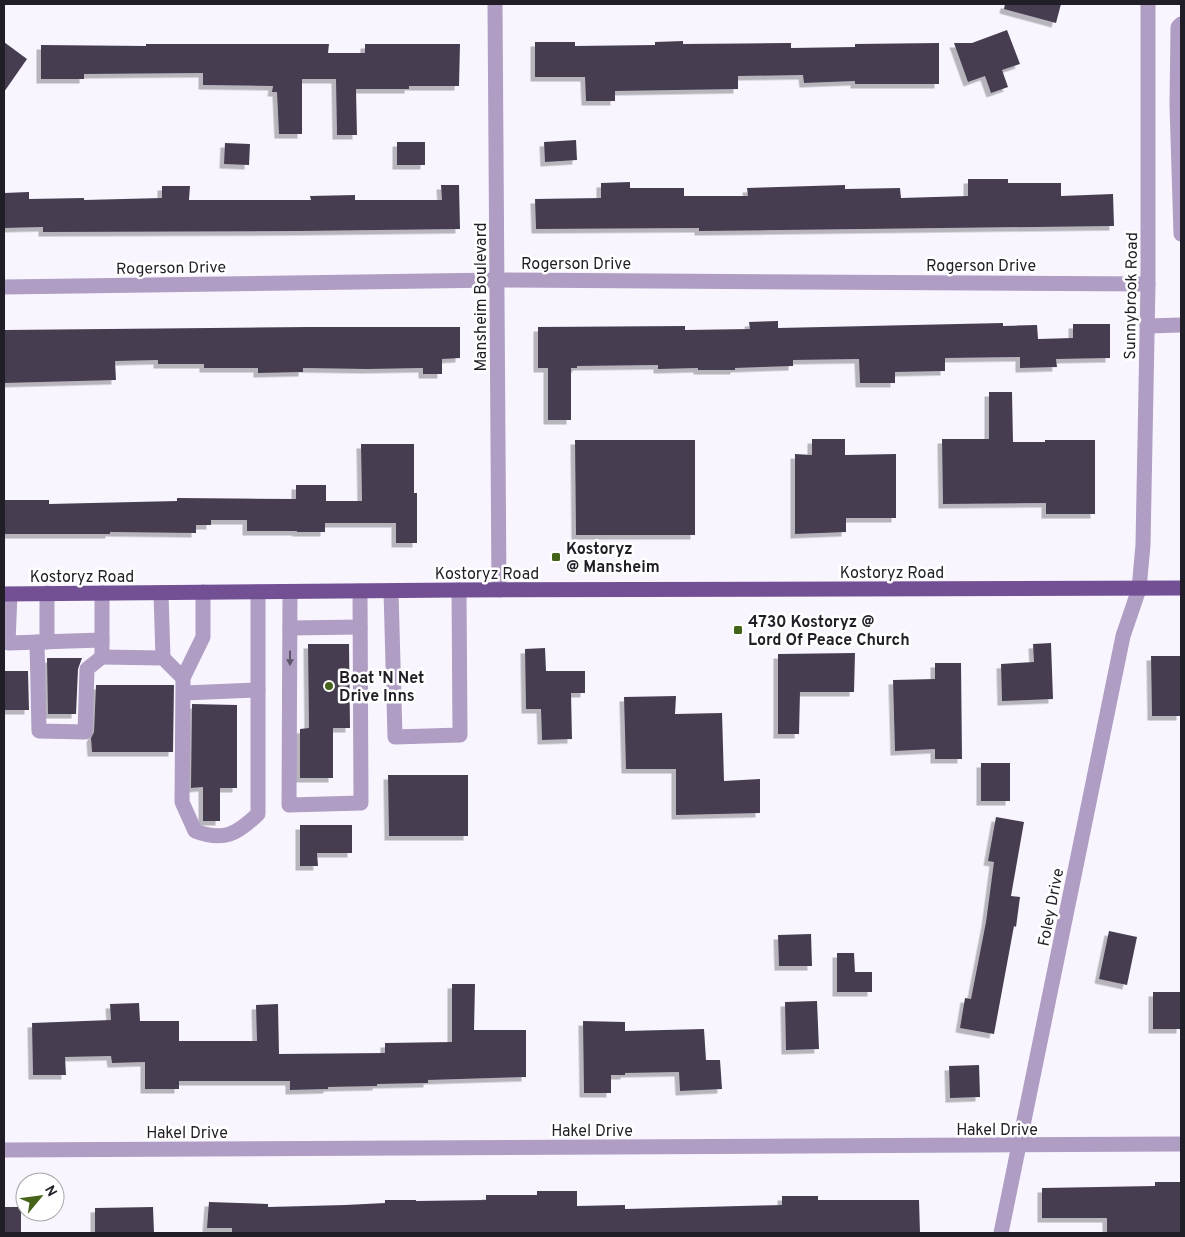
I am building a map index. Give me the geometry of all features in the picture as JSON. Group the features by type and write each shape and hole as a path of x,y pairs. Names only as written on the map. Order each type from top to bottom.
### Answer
{"main road":[{"name":"Kostoryz Road","path":"7,594 460,590 1181,588"}],"street":[{"name":"Mansheim Boulevard","path":"496,4 499,590"},
{"name":"Sunnybrook Road","path":"1139,588 1143,545 1148,284 1148,4"},
{"path":"1181,24 1178,27 1181,234"},
{"name":"Rogerson Drive","path":"4,287 497,280 1148,284"},
{"path":"1147,326 1181,324"},
{"name":"Foley Drive","path":"1001,1233 1122,636 1139,588"},
{"path":"391,591 395,737 460,735 460,590"},
{"path":"290,592 289,805 361,803 360,591"},
{"path":"203,592 204,637 184,686 182,802 195,831 209,836 225,836 242,829 258,814 258,592"},
{"path":"48,593 42,642 38,731 85,732 88,669 102,658 163,658"},
{"path":"102,593 102,658"},
{"path":"161,593 163,658 184,686"},
{"path":"7,594 8,642 102,640"},
{"path":"290,628 360,627"},
{"path":"184,686 258,690"},
{"name":"Hakel Drive","path":"4,1150 1181,1144"}],"building":[{"path":"1005,4 1061,4 1056,23 1004,9"},
{"path":"1007,30 1020,64 1002,70 1008,87 991,93 985,76 968,82 954,43 972,43"},
{"path":"683,41 683,44 791,43 791,48 855,47 855,44 939,43 939,84 855,84 855,81 804,83 803,75 738,76 738,89 615,91 615,101 586,101 585,77 535,77 535,42 575,42 575,46 655,45 655,42"},
{"path":"4,42 27,59 4,92"},
{"path":"146,44 329,44 328,53 365,53 365,44 460,44 459,86 409,86 409,89 356,89 357,135 337,135 336,79 302,79 302,134 279,134 277,92 272,92 273,86 203,85 203,73 84,74 84,79 41,79 41,45 146,46"},
{"path":"576,140 577,160 545,162 544,142"},
{"path":"397,142 425,142 425,165 397,165"},
{"path":"225,143 250,144 249,165 224,164"},
{"path":"968,179 1008,179 1008,183 1061,183 1061,196 1113,194 1114,226 699,231 699,228 536,229 535,199 601,198 601,183 630,182 630,188 684,188 684,196 748,196 747,188 845,185 845,189 900,188 901,198 968,196"},
{"path":"441,185 459,185 460,229 43,232 43,227 4,228 4,193 29,192 29,199 162,198 162,186 190,186 189,200 311,200 310,196 355,195 355,200 442,200"},
{"path":"778,321 778,328 1003,323 1003,326 1037,325 1038,339 1073,338 1073,324 1110,324 1110,358 1056,359 1057,367 1020,368 1020,357 945,358 945,371 895,372 895,383 860,383 859,359 793,360 793,366 735,368 735,370 698,370 698,368 658,369 658,365 577,366 577,368 571,368 571,420 548,420 548,368 538,368 538,327 685,326 685,330 750,329 749,322"},
{"path":"460,327 460,358 442,359 442,374 423,374 423,368 303,368 303,372 258,373 258,368 204,368 204,364 158,364 158,360 115,361 116,380 4,383 4,330"},
{"path":"989,392 1012,392 1013,442 1095,440 1095,514 1046,514 1046,503 943,504 942,439 989,439"},
{"path":"812,439 845,439 845,455 896,454 896,518 846,518 846,532 795,534 795,454 812,455"},
{"path":"575,440 695,440 695,535 576,535"},
{"path":"361,444 414,444 414,493 417,493 417,543 396,543 396,523 325,523 325,532 297,532 247,531 247,520 211,520 211,525 196,525 196,533 4,534 4,500 49,500 49,504 177,501 177,498 296,499 296,485 326,485 326,501 362,501"},
{"path":"1051,643 1053,699 1002,701 1001,664 1034,662 1033,644"},
{"name":"Boat 'N Net Drive Inns","path":"308,644 349,644 350,728 333,728 333,778 300,778 300,729 309,728"},
{"path":"545,648 546,671 585,671 585,693 571,693 572,739 542,740 541,709 526,709 525,649"},
{"path":"855,653 854,692 800,692 799,734 778,734 778,654"},
{"path":"1151,656 1181,656 1181,716 1152,716"},
{"path":"47,658 82,658 78,669 76,714 48,714"},
{"path":"935,663 961,663 962,759 935,759 935,749 895,751 893,680 935,679"},
{"path":"4,671 28,671 29,710 4,710"},
{"path":"96,685 174,685 173,752 92,752 91,738 94,732"},
{"path":"676,696 675,714 722,713 724,781 760,779 760,813 676,815 676,769 626,769 624,697"},
{"path":"192,704 237,705 237,788 220,788 220,821 203,821 203,787 191,788"},
{"path":"981,763 1010,763 1010,801 981,801"},
{"path":"388,775 468,775 468,836 389,836"},
{"path":"996,817 1024,822 1011,896 1020,897 1016,927 1014,926 994,1034 960,1028 965,998 971,999 986,922 994,862 988,861"},
{"path":"300,825 352,825 352,853 317,853 318,866 300,866"},
{"path":"1109,931 1137,937 1127,985 1099,979"},
{"path":"811,934 812,966 779,966 778,935"},
{"path":"837,953 854,953 855,972 872,972 872,992 837,992"},
{"path":"452,984 475,984 474,1030 526,1030 526,1077 428,1080 428,1083 377,1084 377,1086 290,1090 290,1081 179,1081 179,1089 145,1089 145,1062 112,1063 111,1056 65,1057 66,1075 33,1075 32,1023 111,1020 110,1004 139,1003 140,1021 179,1021 179,1041 257,1041 256,1005 278,1004 279,1054 385,1053 385,1043 452,1042"},
{"path":"1153,992 1181,992 1181,1029 1153,1029"},
{"path":"817,1001 819,1049 786,1050 785,1002"},
{"path":"583,1021 625,1022 625,1031 704,1029 706,1060 720,1060 722,1089 680,1091 679,1072 625,1073 625,1075 611,1075 611,1093 584,1093"},
{"path":"979,1065 980,1097 950,1098 949,1066"},
{"path":"1155,1182 1181,1182 1181,1233 1107,1233 1107,1218 1042,1218 1042,1188 1155,1186"},
{"path":"537,1191 577,1191 577,1206 625,1205 625,1209 782,1205 782,1196 818,1196 818,1200 919,1200 920,1233 232,1233 232,1228 207,1228 209,1202 268,1204 268,1207 345,1205 385,1203 385,1200 486,1200 486,1195 537,1195"},
{"path":"4,1207 15,1207 15,1222 21,1222 21,1233 4,1233"},
{"path":"153,1207 154,1233 95,1233 95,1208"}],"place":[{"name":"Kostoryz @ Mansheim","path":"556,557"},
{"name":"4730 Kostoryz @ Lord Of Peace Church","path":"738,630"},
{"name":"Boat 'N Net Drive Inns","path":"329,686"}]}
